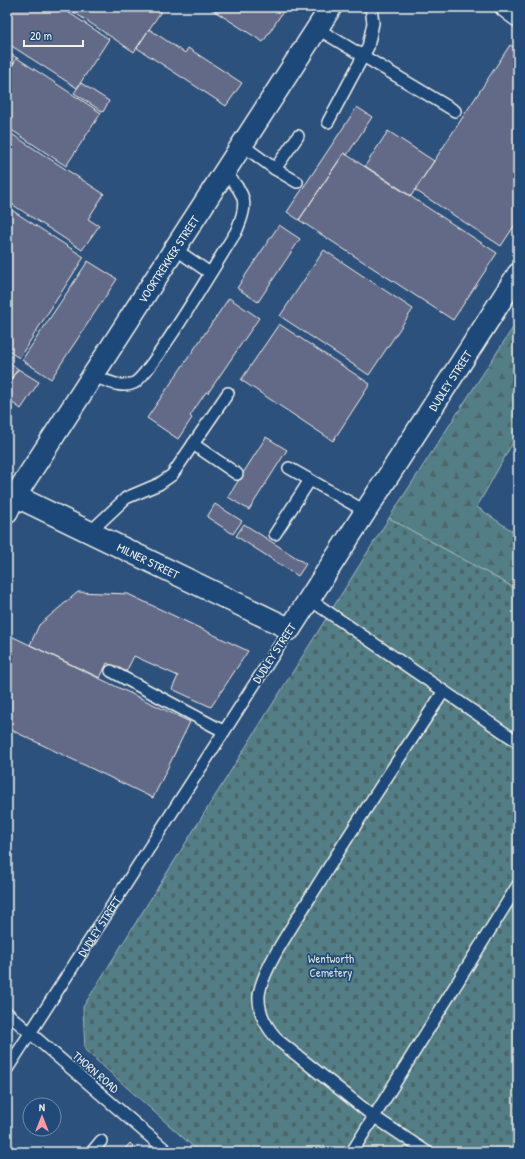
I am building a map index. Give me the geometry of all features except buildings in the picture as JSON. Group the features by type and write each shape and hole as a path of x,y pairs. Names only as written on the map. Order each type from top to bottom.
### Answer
{"street":[{"path":"506,7 518,16"},
{"name":"VOORTREKKER STREET","path":"10,500 93,376 318,29 328,8"},
{"name":"DUDLEY STREET","path":"290,629 518,274"},
{"name":"MILNER STREET","path":"10,500 90,532 290,629"}],"lane":[{"path":"328,122 368,47 373,24 371,7"},
{"path":"318,29 363,54 455,111"},
{"path":"275,169 298,136"},
{"path":"242,145 275,169 297,182"},
{"path":"93,376 123,386 133,384 140,380 163,348 236,232 244,212 243,198 240,189 225,172"},
{"path":"175,249 210,273"},
{"path":"90,532 126,498 159,484 172,475 228,393"},
{"path":"193,444 237,474"},
{"path":"289,468 365,511"},
{"path":"275,534 310,480"},
{"path":"309,598 518,742"},
{"name":"DUDLEY STREET","path":"7,1069 290,629"},
{"path":"111,671 223,731"},
{"path":"427,1152 373,1116 279,1041 267,1028 262,1016 260,994 268,970 284,940 362,814 444,691"},
{"path":"352,1152 518,885"},
{"name":"THORN ROAD","path":"7,1013 168,1152"},
{"path":"92,1152 102,1141"}],"green space":[{"path":"518,320 518,433 477,507 518,535 518,590 389,518"},
{"name":"Wentworth Cemetery","path":"389,518 518,590 518,1152 199,1152 85,1050 83,1007"}]}
